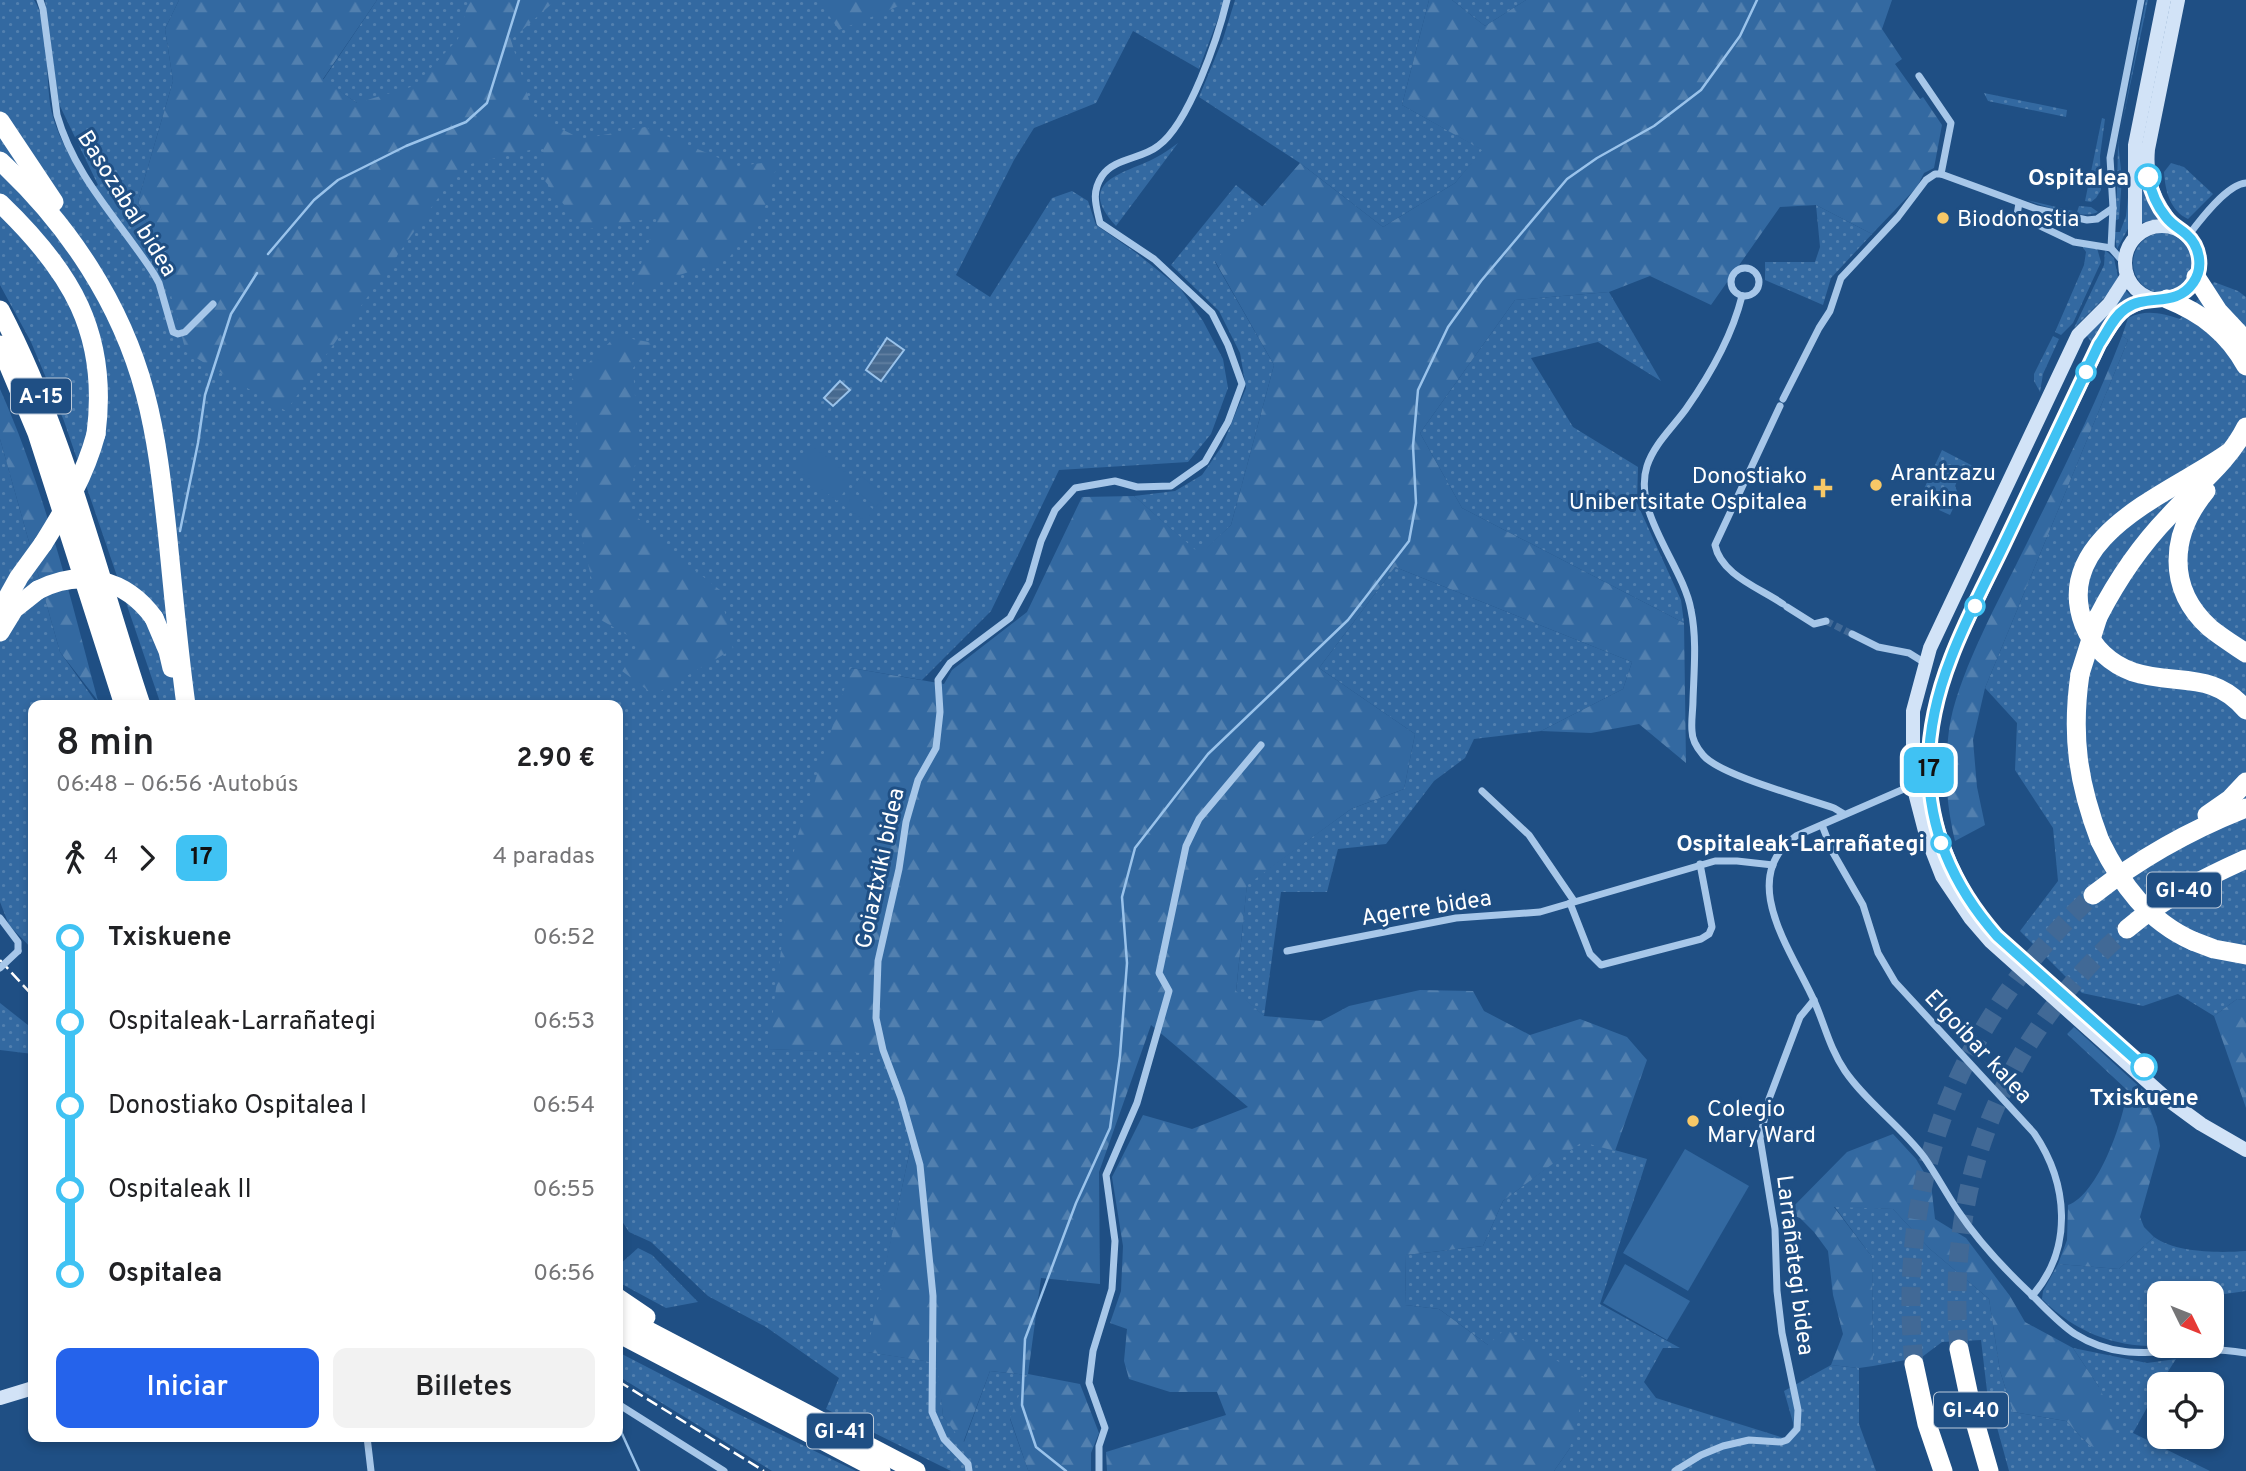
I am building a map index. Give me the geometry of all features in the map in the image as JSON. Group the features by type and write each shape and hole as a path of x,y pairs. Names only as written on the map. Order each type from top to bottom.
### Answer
{"highway":[{"path":"0,121 83,246 86,261"},
{"path":"0,161 55,218 86,261 120,323 137,368 150,415 161,479 185,700"},
{"path":"0,202 47,253 80,305 92,337 97,362 100,408 96,434 79,482 0,611"},
{"path":"2196,277 2218,311 2246,341"},
{"path":"2160,299 2202,315 2246,366"},
{"name":"A-15","path":"0,310 22,352 49,418 136,700"},
{"name":"A-15","path":"0,345 37,433 136,700"},
{"path":"2246,427 2237,452 2192,510 2179,544 2180,580 2196,613 2210,628 2246,653"},
{"path":"2237,452 2169,516 2131,562 2098,617 2080,674 2075,725 2077,754 2087,806 2111,863 2136,899 2171,930 2193,942 2246,955"},
{"path":"2237,452 2136,509 2108,533 2087,562 2079,606 2086,631 2109,659 2140,674 2206,682 2232,695 2246,710"},
{"path":"2131,562 2209,487"},
{"path":"0,632 14,609 38,590 68,579 101,580 131,594 154,618 168,651 177,691 183,700"},
{"path":"2169,843 2180,831 2230,799 2246,782"},
{"name":"GI-40","path":"2093,895 2169,843 2246,808"},
{"name":"GI-40","path":"2127,929 2165,901 2207,876 2246,859"},
{"path":"623,1301 702,1351 713,1365"},
{"name":"GI-41","path":"623,1318 916,1471"},
{"name":"GI-41","path":"623,1337 881,1471"},
{"path":"623,1346 650,1360 670,1362"},
{"name":"GI-40","path":"1959,1349 1973,1415 1989,1471"},
{"name":"GI-40","path":"1914,1364 1927,1424 1942,1471"}],"main road":[{"path":"2135,237 2134,158 2164,0"},
{"path":"1938,836 1928,788 1929,763 1943,686 1955,647 2099,344 2125,308 2185,292 2196,277 2199,255 2188,236 2175,227 2153,195 2147,168 2148,149 2178,0"},
{"path":"2175,227 2154,226 2135,237 2127,249 2126,270 2116,295 2078,335 1930,648 1917,691 1912,729 1913,785 1926,835 1942,876 1971,919 1990,941 2167,1099 2201,1124 2246,1150"},
{"path":"2126,270 2133,286 2160,299"},
{"path":"1925,663 1939,677 1943,686"},
{"path":"1912,729 1918,754 1925,754 1931,745"},
{"path":"1913,785 1929,763"},
{"path":"1913,785 1922,792 1959,883 1997,936 2172,1092 2204,1116 2246,1141"},
{"path":"0,1398 28,1390"}],"street":[{"name":"Basozabal bidea","path":"40,0 61,131 100,201 155,274 173,331 178,334 185,332 213,304"},
{"name":"Goiaztxiki bidea","path":"969,1471 968,1464 944,1439 932,1412 933,1296 920,1164 901,1098 883,1050 876,1018 878,961 899,869 906,822 918,780 936,748 940,712 938,680 950,663 1010,618 1029,583 1041,541 1055,510 1076,488 1115,481 1137,487 1171,486 1205,462 1228,422 1242,384 1228,345 1212,313 1154,259 1100,223 1094,194 1099,180 1108,168 1158,147 1170,134 1189,103 1201,76 1214,45 1227,0"},
{"path":"2126,270 2111,247 2113,208 2110,158 2141,0"},
{"path":"1919,76 1951,123 1941,174"},
{"path":"1826,621 1814,624 1726,568 1717,557 1715,545 1781,403 1819,327 1830,311 1841,278 1898,217 1926,180 1935,174 2019,203 2087,220 2096,219 2113,208"},
{"path":"2188,236 2227,192 2238,183 2246,183"},
{"path":"2019,203 2017,215 2074,242 2111,247"},
{"path":"1742,296 1738,314 1714,363 1647,465 1645,483 1650,513 1686,590 1691,609 1695,638 1692,732 1701,753 1718,767 1835,808 1844,814"},
{"path":"1852,634 1878,647 1909,653 1925,663"},
{"path":"1099,1471 1099,1446 1105,1428 1089,1382 1093,1350 1112,1289 1115,1241 1106,1175 1137,1103 1169,991 1159,974 1186,846 1199,820 1261,745"},
{"path":"1913,785 1789,841 1776,856 1773,865 1768,891 1772,911 1814,1000 1830,1047 1846,1073 1922,1155 1988,1252 2032,1296 2076,1334 2114,1350 2139,1354 2205,1350 2246,1353"},
{"path":"1482,791 1529,835 1572,902 1590,954 1601,965 1701,939 1709,934 1712,927 1700,864"},
{"name":"Elgoibar kalea","path":"1822,825 1832,851 1863,905 1878,953 1895,982 2034,1133 2047,1152 2057,1179 2063,1213 2060,1242 2049,1272 2032,1296"},
{"name":"Agerre bidea","path":"1287,951 1456,918 1540,912 1715,861 1773,865"},
{"path":"0,918 18,942 18,951 0,968"},
{"name":"Larrañategi bidea","path":"1675,1471 1701,1455 1723,1446 1749,1440 1781,1442 1787,1440 1797,1429 1798,1410 1782,1333 1777,1291 1775,1229 1760,1138 1769,1099 1800,1017 1814,1000"},
{"path":"623,1407 724,1471"},
{"path":"368,1442 371,1471"}],"green space":[{"path":"0,0 34,0 43,25 53,117 64,145 90,189 98,185 59,104 45,0 179,0 165,29 173,81 138,201 162,261 357,103 323,80 377,0 1225,0 1199,69 1133,31 1096,103 1034,128 1014,160 956,275 990,297 1052,198 1072,191 1088,201 1096,225 1180,288 1203,321 1223,359 1228,388 1211,434 1188,462 1059,470 991,611 922,680 851,668 768,1049 890,1053 914,1130 868,1352 938,1363 943,1416 964,1442 990,1371 1028,1375 1010,1419 1030,1471 951,1471 826,1409 839,1378 766,1327 708,1296 651,1242 629,1232 623,1223 623,700 159,700 64,421 31,342 0,285"},
{"path":"179,0 377,0 323,79 357,103 414,86 458,39 469,0 556,0 511,40 534,116 582,139 645,127 738,166 778,161 763,214 728,259 631,291 658,217 584,230 545,181 543,147 461,166 286,411 186,352 162,261 138,201 173,81 165,29"},
{"path":"818,0 914,0 839,30"},
{"path":"1235,0 1429,0 1402,105 1483,150 1455,183 1383,227 1300,163 1199,97 1223,39"},
{"path":"1429,0 1452,0 1485,26 1526,0 1892,0 1882,29 1902,59 1895,64 1942,125 1934,168 1924,173 1917,187 1872,234 1816,205 1780,207 1711,305 1650,276 1609,292 1515,300 1420,433 1462,508 1684,623 1686,763 1639,724 1591,733 1541,731 1623,689 1632,662 1395,567 1319,668 1415,734 1404,789 1351,809 1247,885 1236,991 1264,1016 1321,1021 1349,1006 1420,990 1473,991 1484,1011 1530,1035 1580,1019 1627,1037 1647,1060 1615,1151 1582,1142 1503,1201 1483,1246 1406,1255 1405,1305 1439,1309 1488,1345 1505,1329 1587,1379 1570,1448 1554,1471 1107,1471 1106,1452 1226,1415 1217,1392 1170,1392 1129,1379 1124,1361 1127,1329 1110,1323 1121,1291 1123,1246 1112,1177 1143,1115 1192,1129 1248,1107 1151,1025 1099,1172 1100,1284 1041,1278 1028,1374 1080,1384 1099,1433 1091,1453 1091,1471 1030,1471 1010,1418 1027,1375 990,1371 963,1443 943,1416 937,1363 867,1352 914,1131 890,1054 768,1049 795,844 851,668 944,684 952,670 1027,612 1082,497 1134,496 1200,554 1231,525 1274,365 1215,261 1300,163 1383,227 1455,183 1482,150 1402,105"},
{"path":"1452,0 1526,0 1485,26"},
{"path":"2146,0 2148,0 2121,130"},
{"path":"1984,93 2067,110 2066,117 1988,101"},
{"path":"2102,118 2105,119 2100,156 2101,190 2091,202 2085,201"},
{"path":"1178,143 1116,226 1104,211 1100,198 1102,188 1118,174 1155,158"},
{"path":"2118,144 2122,178 2119,219 2114,221 2117,192"},
{"path":"2142,162 2148,199 2160,218 2141,223"},
{"path":"2171,163 2184,167 2213,194 2188,219 2177,211 2167,193 2164,172"},
{"path":"1236,185 1263,207 1215,262 1274,365 1231,525 1200,555 1134,496 1175,491 1202,475 1222,446 1246,388 1240,353 1219,311 1171,265"},
{"path":"2129,188 2130,225 2117,249 2114,232 2120,232 2126,216"},
{"path":"2027,200 2077,212 2079,206 2091,207 2098,212 2074,213"},
{"path":"1816,205 1872,234 1831,278 1823,305 1765,280 1765,262 1815,262 1820,247"},
{"path":"2163,233 2184,242 2193,263 2184,284 2163,293 2142,284 2133,263 2142,242"},
{"path":"2082,246 2097,248 2101,262 2073,323 2061,335 2055,332 2084,265 2086,252"},
{"path":"2105,250 2114,258 2118,277 2108,294 2074,328 2104,265"},
{"path":"2214,282 2246,297 2246,1000 2237,999 2214,1016 2178,994 2143,1006 2082,993 2020,931 2058,881 2053,828 2015,770 2017,723 1985,688 2128,340 2122,336 2128,318 2154,313 2180,319"},
{"path":"2124,289 2133,298 2114,311 2095,347 2084,332"},
{"path":"1609,292 1661,381 1598,342 1531,358 1573,427 1638,467 1637,503 1681,600 1684,623 1462,508 1420,433 1515,300"},
{"path":"616,336 654,343 633,368 638,438 630,508 659,542 720,590 733,649 654,695 622,671 641,643 601,620 575,507 580,460 572,379"},
{"path":"2053,336 2059,339 2043,374 2040,392 2034,381 2034,374"},
{"path":"2122,336 2128,340 1985,688 1973,740 1977,787 1985,825 1955,841 1946,773 1949,730 1959,689 1987,623 2059,479"},
{"path":"0,389 43,504 98,700 60,652 0,439"},
{"path":"0,439 60,652 94,700 28,700 28,945 9,925 0,902"},
{"path":"811,445 854,479 837,501 794,467"},
{"path":"1942,450 1973,466 1967,478 1958,479 1955,486 1959,496 1950,515 1939,510 1943,502 1923,491"},
{"path":"861,476 885,495 876,507 853,488"},
{"path":"851,492 874,510 865,521 841,504"},
{"path":"1395,567 1632,662 1623,689 1541,731 1474,739 1465,758 1434,781 1386,844 1338,849 1327,892 1281,892 1264,1016 1236,992 1247,884 1351,809 1404,789 1415,734 1319,668"},
{"path":"2237,999 2246,1000 2246,1108 2214,1016"},
{"path":"0,1003 28,1025 28,1053 0,1050"},
{"path":"2074,1027 2143,1090 2157,1127 2160,1146 2140,1217 2144,1227 2154,1237 2119,1269 2058,1264 2067,1240 2068,1205 2089,1187 2108,1155 2121,1119 2127,1090 2067,1034"},
{"path":"1893,1134 1916,1159 1931,1184 1935,1219 1966,1238 2010,1296 2025,1322 2073,1348 2099,1387 2117,1425 2113,1451 2090,1446 2066,1421 2013,1412 2000,1371 1989,1299 1930,1249 1893,1209 1834,1207 1872,1257 1873,1366 1859,1368 1831,1365 1843,1334 1833,1295 1828,1251 1800,1218 1787,1213 1847,1152"},
{"path":"1582,1141 1647,1159 1600,1304 1680,1348 1663,1348 1644,1382 1656,1398 1784,1438 1794,1426 1784,1391 1831,1365 1859,1368 1859,1424 1876,1471 1554,1471 1570,1448 1488,1345 1439,1309 1405,1305 1406,1255 1483,1246 1503,1201"},
{"path":"1685,1149 1749,1186 1688,1291 1623,1253"},
{"path":"1834,1206 1893,1209 1930,1249 1989,1299 2000,1371 2013,1412 2066,1421 2090,1446 2099,1387 2073,1348 2147,1363 2176,1359 2168,1372 2147,1372 2147,1408 2133,1433 2147,1440 2147,1449 2165,1449 2210,1471 2009,1471 1987,1391 1981,1340 1942,1342 1922,1357 1873,1366 1872,1257"},
{"path":"2154,1237 2186,1249 2211,1252 2246,1251 2246,1291 2224,1294 2224,1281 2147,1281 2147,1346 2114,1341 2084,1330 2042,1299 2043,1291 2058,1264 2119,1269"},
{"path":"638,1248 652,1255 698,1302 666,1308 623,1285 623,1262"},
{"path":"1625,1264 1690,1301 1667,1340 1603,1303"},
{"path":"623,1355 856,1471 772,1471 623,1379"}],"shaded area":[{"path":"887,338 904,350 881,381 866,370"},
{"path":"840,381 850,390 833,406 824,398"}],"waterway":[{"path":"268,254 314,200 338,180 406,146 466,122 487,103 519,0"},
{"path":"1066,1471 1036,1447 1022,1405 1025,1339 1076,1203 1110,1128 1120,1056 1127,963 1122,897 1135,848 1208,754 1348,620 1409,541 1416,503 1413,446 1418,390 1448,327 1481,281 1567,179 1597,158 1654,126 1701,90 1740,36 1757,0"},
{"path":"180,531 205,395 231,314 257,273"},
{"path":"623,1436 639,1471"}],"tunnel":[{"path":"1826,621 1852,634"},
{"path":"1914,1364 1911,1296 1915,1231 1927,1168 1946,1107 1972,1050 2006,995 2046,943 2093,895"},
{"path":"1959,1349 1957,1288 1962,1229 1973,1172 1991,1118 2015,1066 2046,1017 2083,972 2127,929"}],"railway":[{"path":"0,960 28,991"},
{"path":"623,1384 764,1471"}],"bus line":[{"name":"17","path":"2144,1067 1997,936 1978,913 1944,854 1932,811 1928,782 1932,733 1938,702 1955,647 2099,344 2125,308 2152,299 2177,297 2192,285 2196,277 2199,255 2195,245 2166,217 2153,195 2148,177"}],"place":[{"name":"Ospitalea","path":"2148,177"},
{"name":"Biodonostia","path":"1943,218"},
{"name":"Arantzazu eraikina","path":"1876,485"},
{"name":"Donostiako Unibertsitate Ospitalea","path":"1823,488"},
{"name":"Ospitaleak-Larrañategi","path":"1941,843"},
{"name":"Txiskuene","path":"2144,1067"},
{"name":"Colegio Mary Ward","path":"1693,1121"}]}
